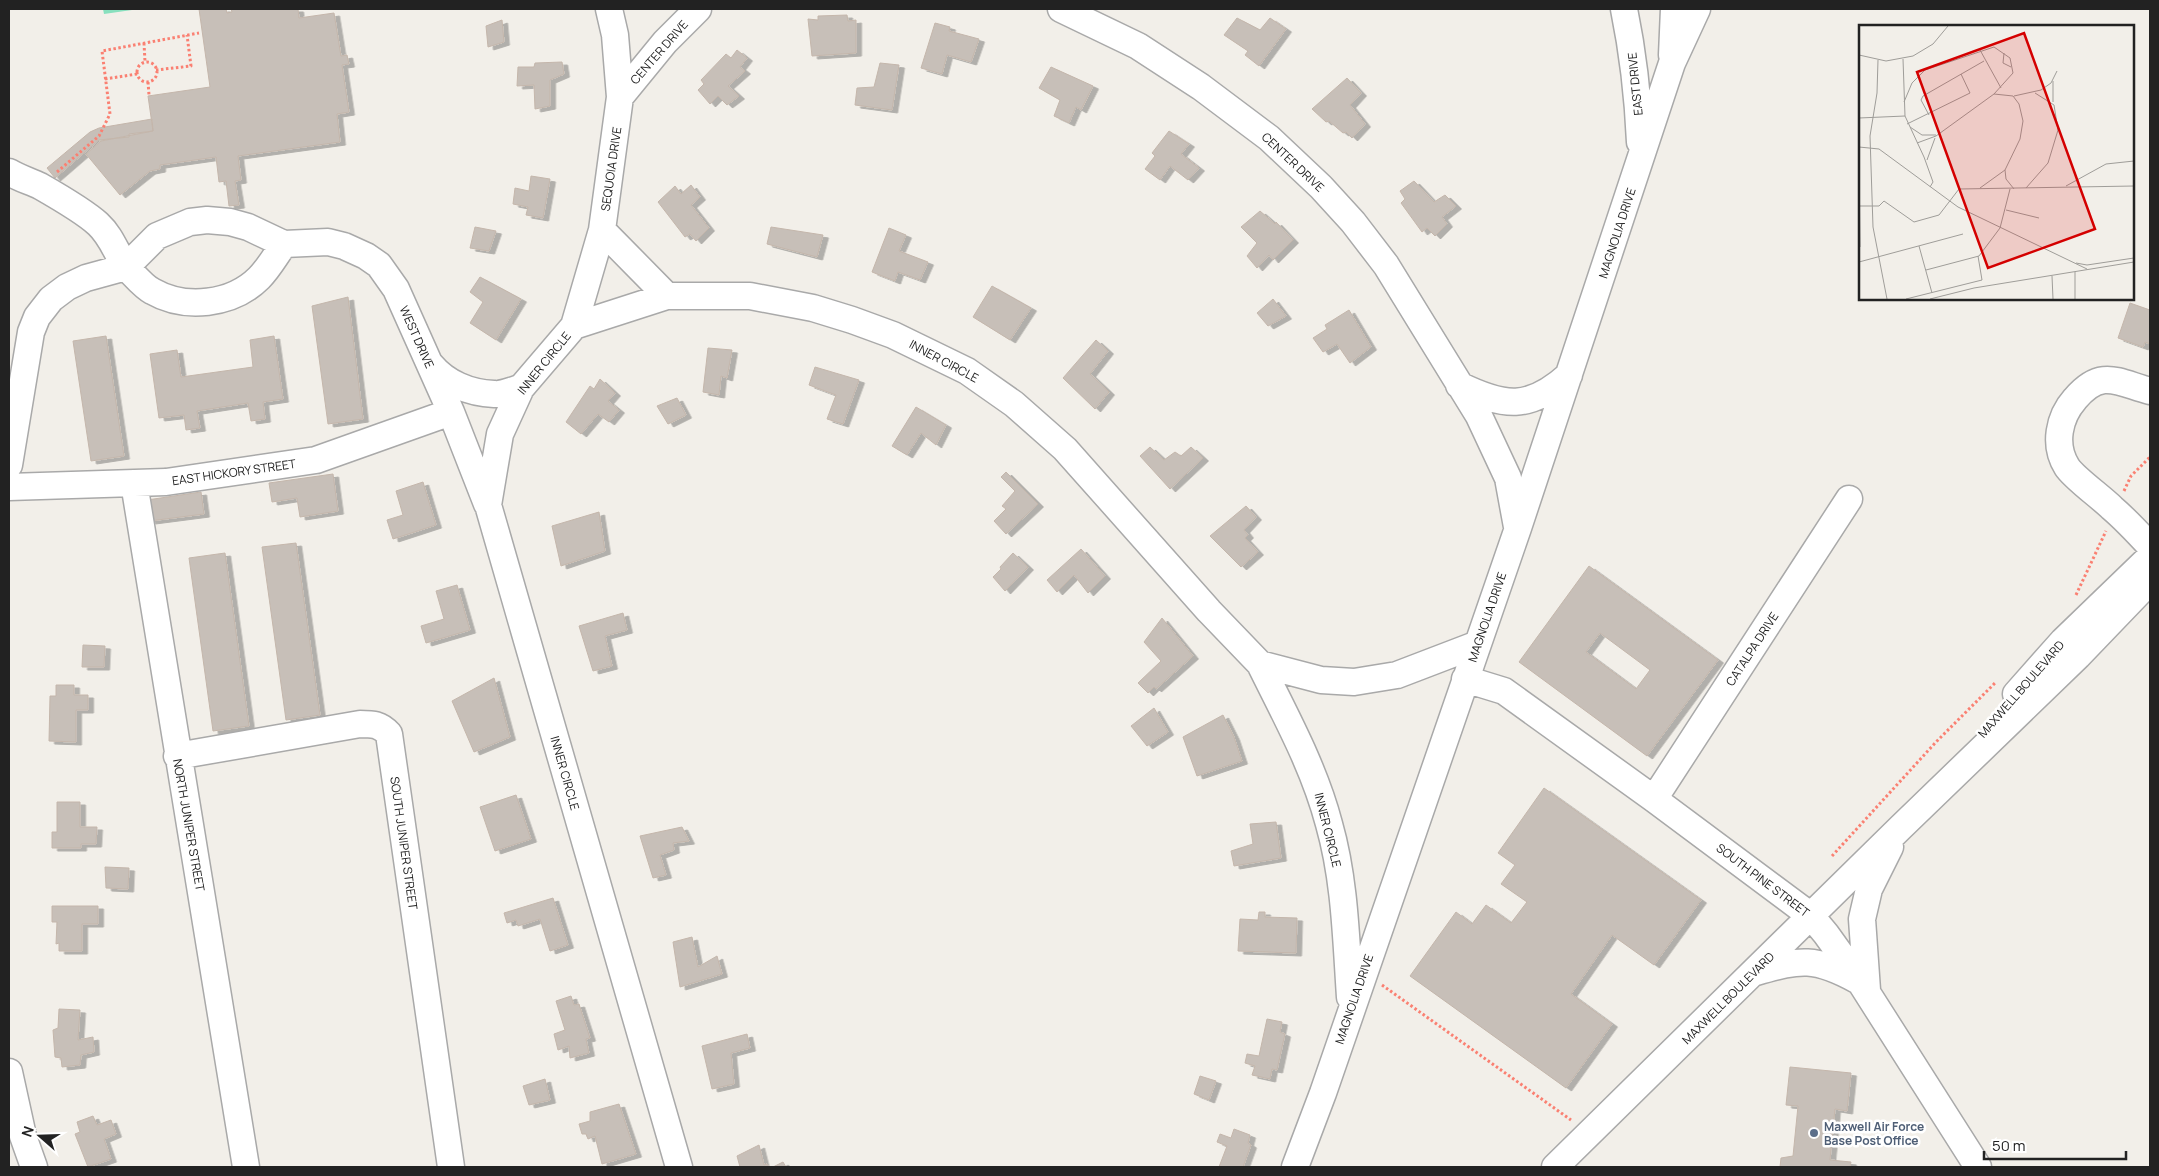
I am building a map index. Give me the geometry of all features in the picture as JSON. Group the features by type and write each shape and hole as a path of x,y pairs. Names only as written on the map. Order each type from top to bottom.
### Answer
{"street":[{"name":"SEQUOIA DRIVE","path":"574,326 602,230 620,97 614,35 609,9"},
{"name":"CENTER DRIVE","path":"620,97 665,42 698,9"},
{"name":"CENTER DRIVE","path":"1061,9 1138,46 1202,87 1269,138 1321,187 1353,222 1386,265 1478,416 1508,478 1518,528"},
{"name":"EAST DRIVE","path":"1624,9 1631,43 1639,104 1641,160"},
{"name":"MAGNOLIA DRIVE","path":"1672,64 1674,9"},
{"name":"MAGNOLIA DRIVE","path":"1295,1167 1323,1094 1351,1008 1518,528 1672,64 1697,9"},
{"path":"9,172 17,178 40,186 97,223 112,240 126,267 151,291 170,299 195,303 214,301 232,295 259,278 284,244"},
{"name":"WEST DRIVE","path":"9,465 17,362 37,317 51,299 67,286 86,278 126,267 157,236 190,222 207,220 230,222 248,227 284,244 328,242 344,246 366,256 378,265 396,289 451,412 488,505"},
{"path":"602,230 667,296"},
{"name":"INNER CIRCLE","path":"679,1167 488,505 500,434 521,388 574,326 667,296 750,296 813,308 893,335 967,371 1014,404 1065,449 1209,611 1260,664 1306,758 1330,825 1341,883 1351,1008"},
{"path":"427,360 439,375 455,385 478,392 495,394 521,388"},
{"path":"1459,385 1485,398 1506,402 1520,402 1535,399 1552,390 1569,376"},
{"path":"2150,391 2115,380 2104,379 2092,382 2081,391 2063,416 2058,440 2067,468 2115,510 2150,546"},
{"name":"EAST HICKORY STREET","path":"9,487 166,482 316,460 451,412"},
{"name":"NORTH JUNIPER STREET","path":"134,483 177,756 246,1167"},
{"name":"CATALPA DRIVE","path":"1654,799 1849,499"},
{"name":"MAXWELL BOULEVARD","path":"1900,828 2063,641 2150,557"},
{"name":"MAXWELL BOULEVARD","path":"1555,1167 2078,656 2150,581"},
{"path":"1260,664 1321,680 1354,682 1397,674 1478,644"},
{"name":"SOUTH PINE STREET","path":"1465,679 1504,691 1654,799 1811,916 1863,987 1978,1167"},
{"name":"SOUTH JUNIPER STREET","path":"177,756 360,724 374,724 383,727 389,734 451,1167"},
{"path":"1863,987 1862,919 1870,889 1900,828"},
{"path":"1753,973 1787,963 1809,962 1830,967 1863,987"},
{"path":"9,1072 23,1136 34,1167"}],"path":[{"path":"40,186 99,136 106,124 110,114 102,51 199,33"},
{"path":"156,70 191,66 187,35"},
{"path":"144,43 145,62"},
{"path":"145,62 153,64 156,70 154,79 148,82 142,81 137,74 138,66 145,62"},
{"path":"106,79 137,74"},
{"path":"148,82 150,95"},
{"path":"2073,601 2131,476 2150,458"},
{"path":"1832,856 1936,742 1999,679"},
{"path":"1380,984 1571,1120"}],"green space":[{"path":"103,9 139,9 104,14"}],"building":[{"path":"199,9 226,9 227,13 232,12 231,9 298,9 299,18 334,13 341,56 347,55 349,64 342,65 349,112 337,114 340,142 238,156 241,180 235,181 239,205 229,206 226,181 219,182 216,157 160,165 160,169 150,171 120,195 86,154 101,141 153,131 148,96 210,87"},
{"path":"847,15 848,21 856,20 856,53 812,56 808,19 818,20 818,16"},
{"path":"1237,18 1260,30 1270,18 1286,29 1259,66 1245,55 1248,51 1224,35"},
{"path":"502,20 504,42 488,47 486,26"},
{"path":"935,23 950,27 949,31 979,39 971,62 947,55 942,74 921,68"},
{"path":"737,50 747,58 740,67 745,71 728,86 739,96 727,105 718,96 710,104 698,90 704,84 701,80 726,54 731,58"},
{"path":"562,62 564,74 550,80 550,106 535,109 534,85 517,86 518,67 534,67 535,63"},
{"path":"880,63 899,65 892,110 855,105 857,88 874,87"},
{"path":"1051,67 1093,86 1081,110 1076,107 1069,123 1054,116 1060,100 1039,88"},
{"path":"1347,78 1361,93 1350,105 1365,124 1352,138 1329,121 1326,122 1312,109"},
{"path":"152,119 153,131 129,134 129,137 99,140 55,178 47,168 90,132 99,128"},
{"path":"1169,131 1189,144 1181,154 1199,168 1188,180 1170,166 1160,180 1145,169 1155,156 1152,153"},
{"path":"531,176 550,179 543,218 526,215 528,207 513,204 515,188 529,191"},
{"path":"1414,181 1434,202 1445,195 1456,206 1442,217 1447,224 1435,236 1427,228 1422,232 1401,203 1405,199 1400,191"},
{"path":"691,185 700,197 691,205 709,228 696,241 690,234 685,237 658,202 675,186 681,194"},
{"path":"1260,211 1275,224 1276,222 1293,240 1273,260 1269,255 1257,268 1247,256 1257,243 1241,227"},
{"path":"475,227 496,231 489,251 470,248"},
{"path":"771,227 823,235 817,257 767,244"},
{"path":"889,228 906,235 899,251 928,262 920,280 898,272 895,281 872,272"},
{"path":"480,277 521,299 496,340 470,323 483,302 470,292"},
{"path":"992,286 1031,308 1010,340 973,317"},
{"path":"348,297 363,419 328,424 312,306"},
{"path":"1273,299 1286,316 1268,326 1257,313"},
{"path":"2130,303 2150,310 2150,344 2145,342 2143,347 2118,338"},
{"path":"1349,310 1371,347 1350,363 1337,344 1323,352 1313,338 1327,329 1325,325"},
{"path":"106,336 124,456 91,461 73,341"},
{"path":"274,336 283,399 263,402 265,419 251,421 248,403 197,411 200,428 186,430 184,415 159,418 150,354 177,350 181,377 253,367 250,340"},
{"path":"1096,340 1108,351 1090,374 1109,392 1095,409 1063,378"},
{"path":"708,348 732,350 727,378 721,376 719,395 703,392"},
{"path":"815,367 859,380 843,424 827,419 836,395 809,385"},
{"path":"600,379 615,393 608,401 619,410 609,422 598,414 581,434 566,422 590,386 594,389"},
{"path":"677,398 686,415 668,424 657,406"},
{"path":"916,407 946,425 936,445 921,433 907,455 892,446"},
{"path":"1150,447 1164,460 1175,452 1181,456 1191,447 1203,458 1170,489 1140,456"},
{"path":"1006,472 1038,504 1006,534 994,521 1006,509 1002,506 1015,491 1001,477"},
{"path":"333,474 338,511 300,517 297,498 272,502 269,483"},
{"path":"423,482 436,525 393,539 387,520 403,515 396,491"},
{"path":"201,492 204,514 150,521 147,500"},
{"path":"1246,506 1256,517 1244,530 1248,535 1245,538 1258,552 1241,567 1210,536"},
{"path":"599,512 605,551 561,566 552,526"},
{"path":"296,543 320,715 286,720 262,547"},
{"path":"1081,549 1105,576 1088,593 1074,575 1057,592 1047,580"},
{"path":"225,553 249,726 213,731 189,558"},
{"path":"1013,553 1028,567 1005,591 993,577"},
{"path":"1589,566 1718,660 1647,756 1519,662","holes":["1600,633 1650,670 1636,689 1586,652"]},
{"path":"457,585 470,630 426,643 421,626 444,619 436,591"},
{"path":"623,613 627,630 605,636 612,666 593,671 579,626"},
{"path":"1162,618 1193,656 1156,689 1154,687 1148,693 1138,683 1161,661 1144,642"},
{"path":"83,645 105,646 104,667 82,667"},
{"path":"494,678 510,737 474,752 452,701"},
{"path":"56,685 74,685 74,695 88,695 88,710 76,710 76,742 49,741 50,696 56,696"},
{"path":"1154,708 1168,732 1147,746 1131,726"},
{"path":"1223,715 1234,737 1242,761 1197,776 1183,737"},
{"path":"1544,788 1701,900 1654,965 1612,935 1571,994 1612,1024 1566,1088 1410,976 1456,912 1472,924 1486,905 1511,923 1527,902 1501,884 1515,865 1498,853"},
{"path":"516,795 531,839 495,851 480,807"},
{"path":"57,802 80,802 80,827 97,827 96,844 81,844 81,848 52,848 52,832 57,832"},
{"path":"1276,822 1281,858 1234,866 1231,851 1253,844 1250,824"},
{"path":"682,827 689,841 673,843 674,850 660,855 666,875 653,878 640,836"},
{"path":"105,867 129,868 128,889 106,888"},
{"path":"553,898 568,945 550,951 540,919 518,926 516,920 507,923 504,913"},
{"path":"52,906 98,906 98,924 82,924 82,951 59,951 59,943 56,944 57,922 52,922"},
{"path":"1259,912 1265,912 1265,917 1297,918 1296,953 1238,951 1240,919 1258,920"},
{"path":"692,937 698,967 717,956 722,974 680,987 673,942"},
{"path":"571,996 574,1005 579,1004 590,1038 586,1039 589,1053 570,1058 569,1046 558,1050 554,1034 565,1030 556,1001"},
{"path":"59,1009 80,1010 78,1040 93,1037 94,1052 81,1055 80,1065 62,1067 61,1058 55,1057 53,1030 58,1028"},
{"path":"1267,1019 1282,1022 1280,1032 1285,1034 1277,1070 1272,1069 1270,1079 1252,1075 1255,1066 1245,1063 1247,1054 1259,1056"},
{"path":"747,1034 750,1048 731,1053 734,1084 712,1089 702,1046"},
{"name":"Maxwell Air Force Base Post Office","path":"1790,1067 1851,1073 1847,1111 1835,1109 1830,1160 1851,1162 1850,1167 1780,1167 1781,1158 1793,1156 1798,1106 1786,1105"},
{"path":"1200,1076 1216,1081 1209,1100 1194,1094"},
{"path":"545,1079 550,1100 529,1105 523,1086"},
{"path":"619,1104 636,1154 602,1164 595,1136 588,1139 586,1134 582,1134 579,1124 590,1121 590,1112"},
{"path":"93,1116 97,1125 111,1120 116,1134 104,1139 111,1159 88,1167 75,1134 80,1132 77,1122"},
{"path":"1234,1129 1250,1135 1248,1143 1251,1145 1243,1167 1219,1167 1227,1146 1217,1142 1220,1134 1231,1138"},
{"path":"759,1145 764,1165 767,1164 769,1167 740,1167 737,1156"},
{"path":"783,1162 786,1167 773,1167"}],"place":[{"name":"Maxwell Air Force Base Post Office","path":"1814,1133"}]}
